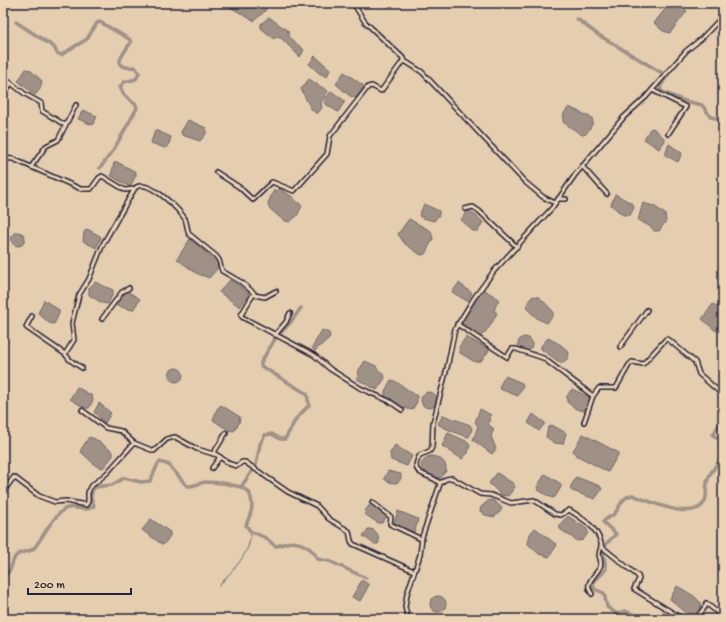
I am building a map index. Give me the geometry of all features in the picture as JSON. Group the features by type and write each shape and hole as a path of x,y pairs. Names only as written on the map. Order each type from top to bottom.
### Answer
{"street":[{"path":"353,3 365,22 403,58 403,60 422,72 525,182 543,197 555,203"},
{"path":"440,483 422,474 416,465 420,455 430,451 432,447 433,423 457,324 483,285 555,203 582,166 628,112 652,90 686,51 701,39 723,16"},
{"path":"216,172 239,187 253,200 272,182 294,191 327,154 330,136 368,87 372,86 381,91 403,60"},
{"path":"3,77 25,94 41,103 42,111 65,126"},
{"path":"6,91 11,83"},
{"path":"652,90 658,95 685,106 668,134"},
{"path":"31,167 46,146 58,140 76,105"},
{"path":"3,158 9,157 81,189 91,189 102,176 125,190 134,189 137,186 145,186 166,198 186,220 189,234 219,260 222,272 241,282 250,289 254,296"},
{"path":"582,166 607,194"},
{"path":"65,354 74,340 72,323 79,295 89,279 103,244 134,189"},
{"path":"558,199 566,199"},
{"path":"465,209 473,207 479,211 517,247"},
{"path":"102,319 122,292 129,288"},
{"path":"254,296 265,297 276,291"},
{"path":"254,296 241,315 242,317 314,355 330,369 402,410"},
{"path":"620,347 647,310"},
{"path":"275,335 286,322 290,313"},
{"path":"32,316 26,327 65,354 70,360 82,368"},
{"path":"457,324 507,357 510,351 516,349 543,358 593,396"},
{"path":"584,422 593,396 599,388 616,388 632,362 643,364 666,339 695,362 699,374 723,395"},
{"path":"82,410 106,428 120,431 134,443 154,451 167,439 175,437 204,452 220,457 233,465 237,466 242,462 252,466 288,492 317,506 329,519 349,531 353,544 414,571"},
{"path":"213,454 226,433"},
{"path":"3,492 14,477 39,496 55,502 66,501 86,505 90,488 102,478 134,443"},
{"path":"212,468 220,457"},
{"path":"408,619 406,602 421,550 421,539 440,483 450,478 480,494 491,495 512,503 534,500 555,514 561,514 569,510 594,529 603,547 638,576 639,578 634,589 683,619"},
{"path":"372,502 392,517 390,524 421,539"},
{"path":"592,594 588,588 589,582 600,567 599,553 603,547"},
{"path":"696,619 706,603 723,617"}],"shaded area":[{"path":"228,3 268,4 265,11 254,21 230,7"},
{"path":"670,3 675,3 687,11 670,33 663,31 654,23"},
{"path":"269,17 288,31 289,37 304,50 300,57 281,38 276,37 274,39 261,28 261,24"},
{"path":"315,56 330,69 327,77 319,73 309,64"},
{"path":"26,69 30,70 42,81 40,89 35,95 18,81"},
{"path":"344,72 364,86 356,98 350,96 336,84"},
{"path":"309,79 328,91 321,102 322,108 317,114 311,109 301,89"},
{"path":"331,91 345,101 338,112 324,103"},
{"path":"569,107 592,118 593,123 586,134 582,135 563,122 564,113"},
{"path":"83,110 97,116 93,125 78,119"},
{"path":"188,120 206,128 206,134 200,141 182,135 181,132"},
{"path":"653,128 664,138 665,141 659,149 644,139 650,129"},
{"path":"155,130 171,137 168,147 165,148 151,143"},
{"path":"669,144 682,153 678,162 665,155"},
{"path":"117,162 136,172 130,187 111,176 114,163"},
{"path":"279,188 294,198 302,206 297,216 289,222 283,220 269,208 268,203 274,190 277,191"},
{"path":"615,194 633,204 634,208 630,215 623,215 611,205"},
{"path":"643,203 654,206 665,214 666,221 659,231 654,231 651,227 638,220"},
{"path":"424,204 439,211 439,215 434,221 419,216"},
{"path":"467,211 470,211 483,222 478,231 473,231 462,222 461,220"},
{"path":"409,219 431,231 433,239 425,254 421,255 405,244 398,234"},
{"path":"87,229 101,238 96,248 83,241 84,232"},
{"path":"15,232 21,232 25,236 25,242 21,246 15,246 11,242 11,236"},
{"path":"190,239 218,263 217,269 209,278 196,273 177,259"},
{"path":"230,280 249,294 240,307 219,292"},
{"path":"95,282 113,290 108,304 102,303 89,295 89,288"},
{"path":"459,283 472,293 467,301 452,292"},
{"path":"483,289 499,299 494,310 497,313 494,319 488,329 479,337 463,325 462,321"},
{"path":"127,291 140,299 133,310 117,306 116,303 123,292"},
{"path":"533,296 539,297 553,311 553,316 547,323 538,319 526,308 529,300"},
{"path":"44,300 59,310 59,314 54,324 49,323 38,313"},
{"path":"713,304 723,310 723,323 716,331 702,319"},
{"path":"322,330 329,333 330,337 315,351 312,348"},
{"path":"466,337 489,349 481,361 475,362 460,353 459,347"},
{"path":"522,337 528,337 532,341 532,347 528,351 522,351 518,347 518,341"},
{"path":"548,338 561,345 569,352 568,358 562,364 541,349 541,346"},
{"path":"365,361 376,366 377,369 384,374 385,378 377,390 357,379 359,370"},
{"path":"173,368 179,368 183,372 183,378 179,382 173,382 169,378 169,372"},
{"path":"505,376 522,383 523,386 518,396 500,389 499,387"},
{"path":"391,380 395,381 417,396 417,402 412,410 404,408 385,396 385,391"},
{"path":"77,387 92,396 93,400 89,408 85,408 70,399"},
{"path":"572,389 589,397 590,400 584,411 576,409 567,402 567,396"},
{"path":"429,392 436,397 437,400 432,407 429,408 422,403 421,400 426,393"},
{"path":"99,403 111,413 105,423 94,412"},
{"path":"221,405 240,417 239,423 234,431 228,430 213,420 217,409"},
{"path":"480,409 491,415 488,424 494,429 491,436 496,449 492,454 473,440 478,426 475,422"},
{"path":"533,414 545,423 539,431 528,423"},
{"path":"443,415 470,425 472,429 469,437 453,432 438,424"},
{"path":"552,425 566,433 563,444 555,443 546,437 548,428"},
{"path":"448,433 466,441 470,445 468,453 462,459 442,446"},
{"path":"583,434 619,453 608,472 576,455 573,451"},
{"path":"89,437 95,439 113,452 113,456 103,468 96,466 80,451"},
{"path":"395,445 412,456 407,466 391,460 390,453"},
{"path":"427,457 437,457 444,462 446,471 440,478 436,478 422,470 421,464"},
{"path":"388,471 401,474 400,481 393,483 384,479"},
{"path":"497,473 514,484 515,487 508,496 501,495 489,483"},
{"path":"545,474 561,484 561,487 555,497 552,498 538,490 537,487"},
{"path":"576,477 600,486 602,489 595,499 572,491 570,488"},
{"path":"489,500 493,500 502,508 494,517 485,515 480,511 481,507"},
{"path":"371,503 387,516 382,523 378,523 366,515 365,511"},
{"path":"398,511 418,519 415,531 411,532 394,523"},
{"path":"568,516 587,529 588,533 583,540 577,541 560,529 560,524"},
{"path":"151,519 170,532 170,536 163,545 142,530"},
{"path":"535,528 557,545 549,557 539,554 528,544 530,534"},
{"path":"368,529 373,530 378,534 378,544 374,544 363,536"},
{"path":"362,580 369,585 360,601 352,597"},
{"path":"677,586 694,596 701,603 701,608 691,617 670,599"},
{"path":"438,596 444,598 446,604 444,610 438,612 432,610 430,604 432,598"}],"waterway":[{"path":"577,19 597,34 667,76 660,87 662,92 685,101 702,105 711,117 723,120"},
{"path":"16,22 54,47 57,53 61,55 87,39 97,23 100,22 129,39 131,42 122,55 120,63 122,66 135,67 139,73 136,79 124,82 120,87 124,95 136,105 137,108 113,151 100,168"},
{"path":"241,487 256,465 260,444 265,435 272,434 280,439 285,439 296,419 309,405 307,394 261,366 261,362 275,339 290,323 301,308"},
{"path":"723,418 713,435 723,442"},
{"path":"659,619 649,615 644,617 636,617 625,611 617,614 607,607 604,593 594,589 593,583 606,569 603,550 607,543 616,534 603,522 605,519 614,514 625,498 632,495 669,508 680,510 698,508 705,501 709,476 723,456"},
{"path":"3,575 9,572 14,558 18,554 30,551 35,547 50,524 62,511 70,508 86,509 94,506 91,497 92,491 95,487 112,485 124,478 141,482 150,481 160,462 169,465 187,486 205,482 223,483 241,487 249,492 252,501 251,513 246,525 250,531 266,538 275,546 291,542 301,544 313,551 317,559 329,561 366,578"},
{"path":"219,586 245,554 251,531"}]}
